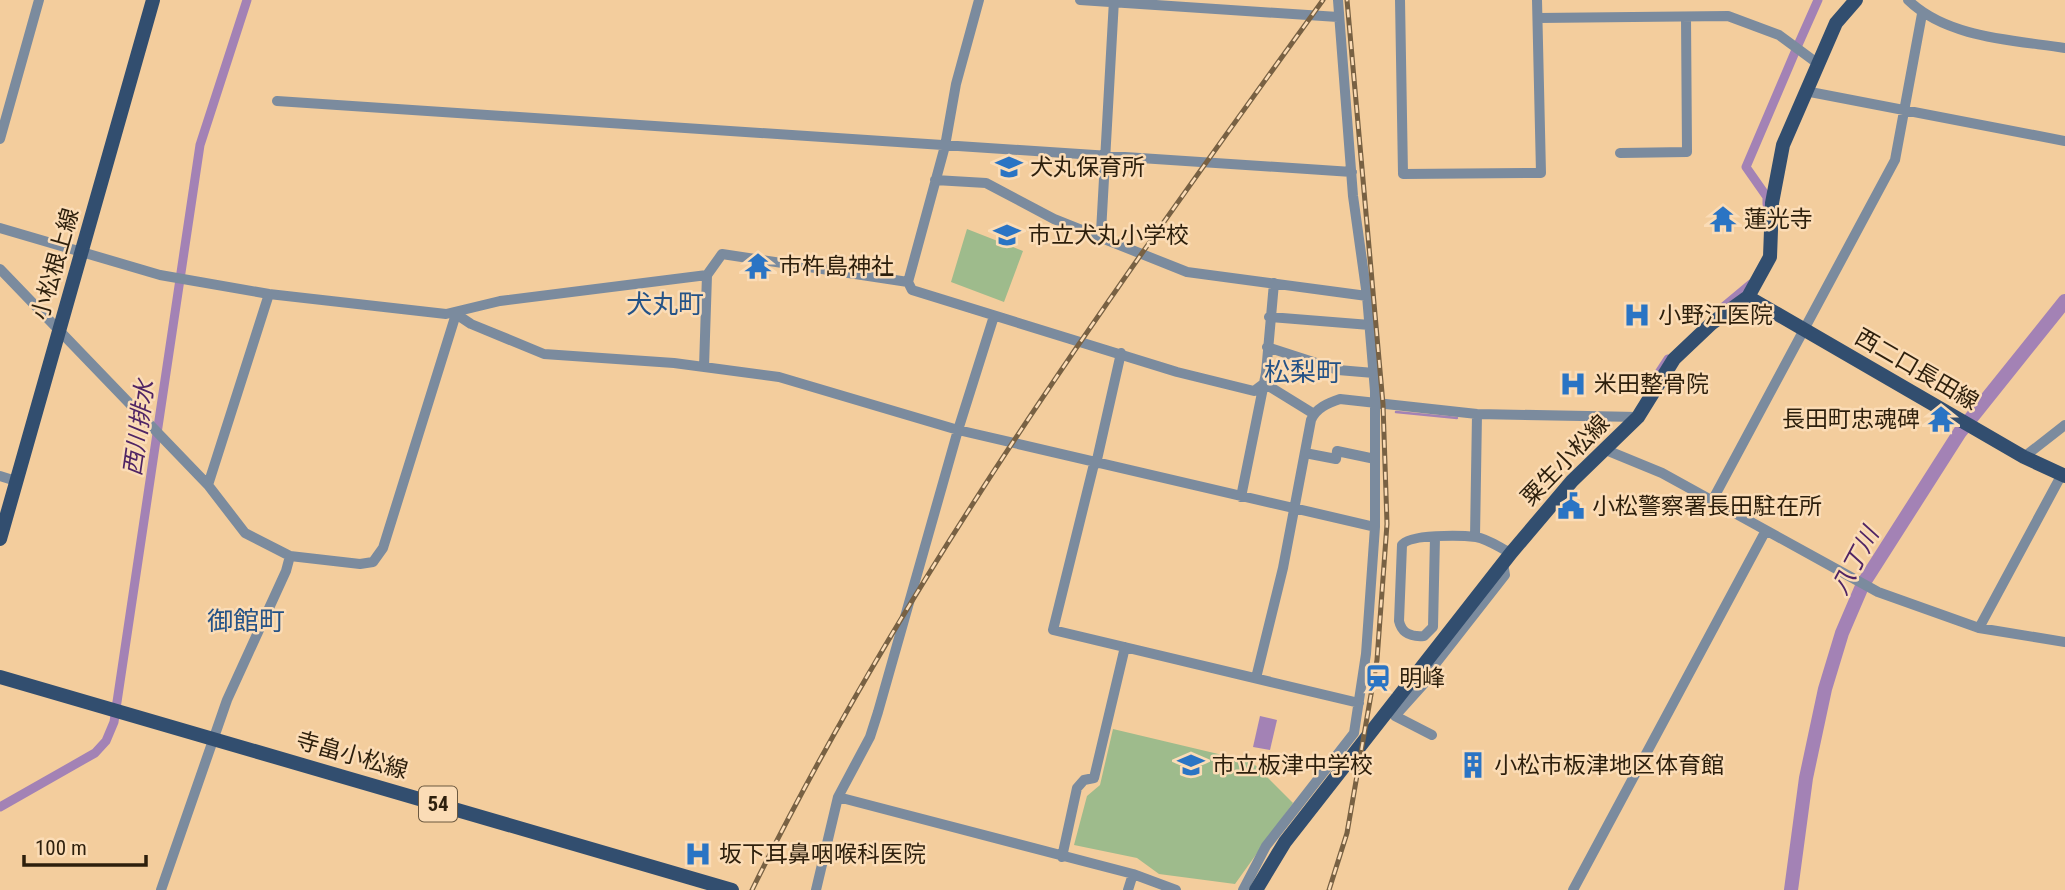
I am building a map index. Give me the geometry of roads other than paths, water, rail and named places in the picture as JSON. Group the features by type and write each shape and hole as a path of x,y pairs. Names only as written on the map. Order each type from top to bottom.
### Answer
{"main road":[{"name":"小松根上線","path":"0,539 153,0"},
{"name":"粟生小松線","path":"1256,890 1284,842 1507,558 1572,481 1638,417 1674,359 1712,323 1748,297 1770,257 1776,173 1805,91 1836,23 1856,0"},
{"name":"西二口長田線","path":"1748,297 2024,457 2064,475"},
{"name":"寺畠小松線","path":"0,677 732,890"}],"street":[{"path":"0,139 39,0"},
{"path":"979,0 956,84 945,146 908,282 912,290 1177,372 1254,391 1262,385"},
{"path":"1080,0 1338,18"},
{"path":"1230,12 1231,0"},
{"path":"1243,890 1266,846 1354,733 1366,654 1375,527 1374,373 1352,172 1338,0"},
{"path":"1400,0 1403,174 1541,173 1537,0"},
{"path":"1908,0 1922,14 1967,31 2065,48"},
{"path":"1101,232 1114,1"},
{"path":"1712,501 1895,160 1922,14"},
{"path":"1538,18 1728,16 1755,23 1779,35 1816,63"},
{"path":"1620,153 1687,152 1686,18"},
{"path":"1805,91 2065,141"},
{"path":"277,101 1352,172"},
{"path":"935,180 986,183 1054,219 1187,272 1367,296"},
{"path":"0,228 160,275 218,286 269,294 456,313 500,301 707,275"},
{"path":"704,367 707,275 722,254 908,282"},
{"path":"0,269 208,485 245,533 290,556 360,564 373,562 383,548 456,313"},
{"path":"1241,496 1266,373 1274,283"},
{"path":"208,485 269,294"},
{"path":"456,313 471,324 544,354 704,367 779,377 958,430 1375,527"},
{"path":"816,890 838,797 870,737 958,430 995,317"},
{"path":"1269,317 1370,325"},
{"path":"1267,347 1338,370 1374,373"},
{"path":"1121,353 1053,630 1359,703"},
{"path":"1262,385 1314,414"},
{"path":"1256,678 1314,414 1340,399 1477,414 1638,417"},
{"path":"1475,537 1477,414"},
{"path":"2024,457 2065,425"},
{"path":"1606,450 1662,473 1878,593 1979,628 2065,642"},
{"path":"1305,453 1336,459 1338,451 1375,459"},
{"path":"1979,628 2064,475"},
{"path":"0,476 16,481"},
{"path":"1573,890 1765,532"},
{"path":"1432,735 1395,716 1431,676 1433,667 1504,575 1507,558 1475,537 1435,537 1411,538 1402,545 1399,621 1404,632 1410,636 1424,636 1433,627 1435,537"},
{"path":"161,890 227,700 286,571 290,556"},
{"path":"1062,857 1077,788 1084,780 1094,778 1125,648"},
{"path":"838,797 916,815 1062,857 1133,874 1176,890"},
{"path":"1128,890 1133,874"}],"waterway":[{"name":"西川排水","path":"0,807 95,753 106,741 114,722 200,145 247,0"},
{"path":"1798,45 1818,0"},
{"path":"1767,204 1767,197 1746,167 1795,52"},
{"path":"1721,309 1751,284"},
{"name":"八丁川","path":"1791,890 1806,778 1825,689 1842,633 1863,584 1960,432 2065,301"},
{"path":"1651,385 1668,359"},
{"path":"1396,412 1457,418"}],"railway":[{"path":"752,890 813,772 878,657 947,545 1093,324 1323,0"},
{"path":"1329,890 1347,833 1377,660 1387,524 1383,404 1347,0"}],"place":[{"name":"犬丸保育所","path":"1009,167"},
{"name":"蓮光寺","path":"1723,219"},
{"name":"市立犬丸小学校","path":"1007,235"},
{"name":"市杵島神社","path":"758,266"},
{"name":"小野江医院","path":"1637,315"},
{"name":"米田整骨院","path":"1573,384"},
{"name":"長田町忠魂碑","path":"1941,419"},
{"name":"小松警察署長田駐在所","path":"1571,506"},
{"name":"明峰","path":"1378,678"},
{"name":"市立板津中学校","path":"1191,765"},
{"name":"小松市板津地区体育館","path":"1473,765"},
{"name":"坂下耳鼻咽喉科医院","path":"698,854"}],"district":[{"name":"犬丸町","path":"665,304"},
{"name":"松梨町","path":"1303,372"},
{"name":"御館町","path":"246,621"}]}
